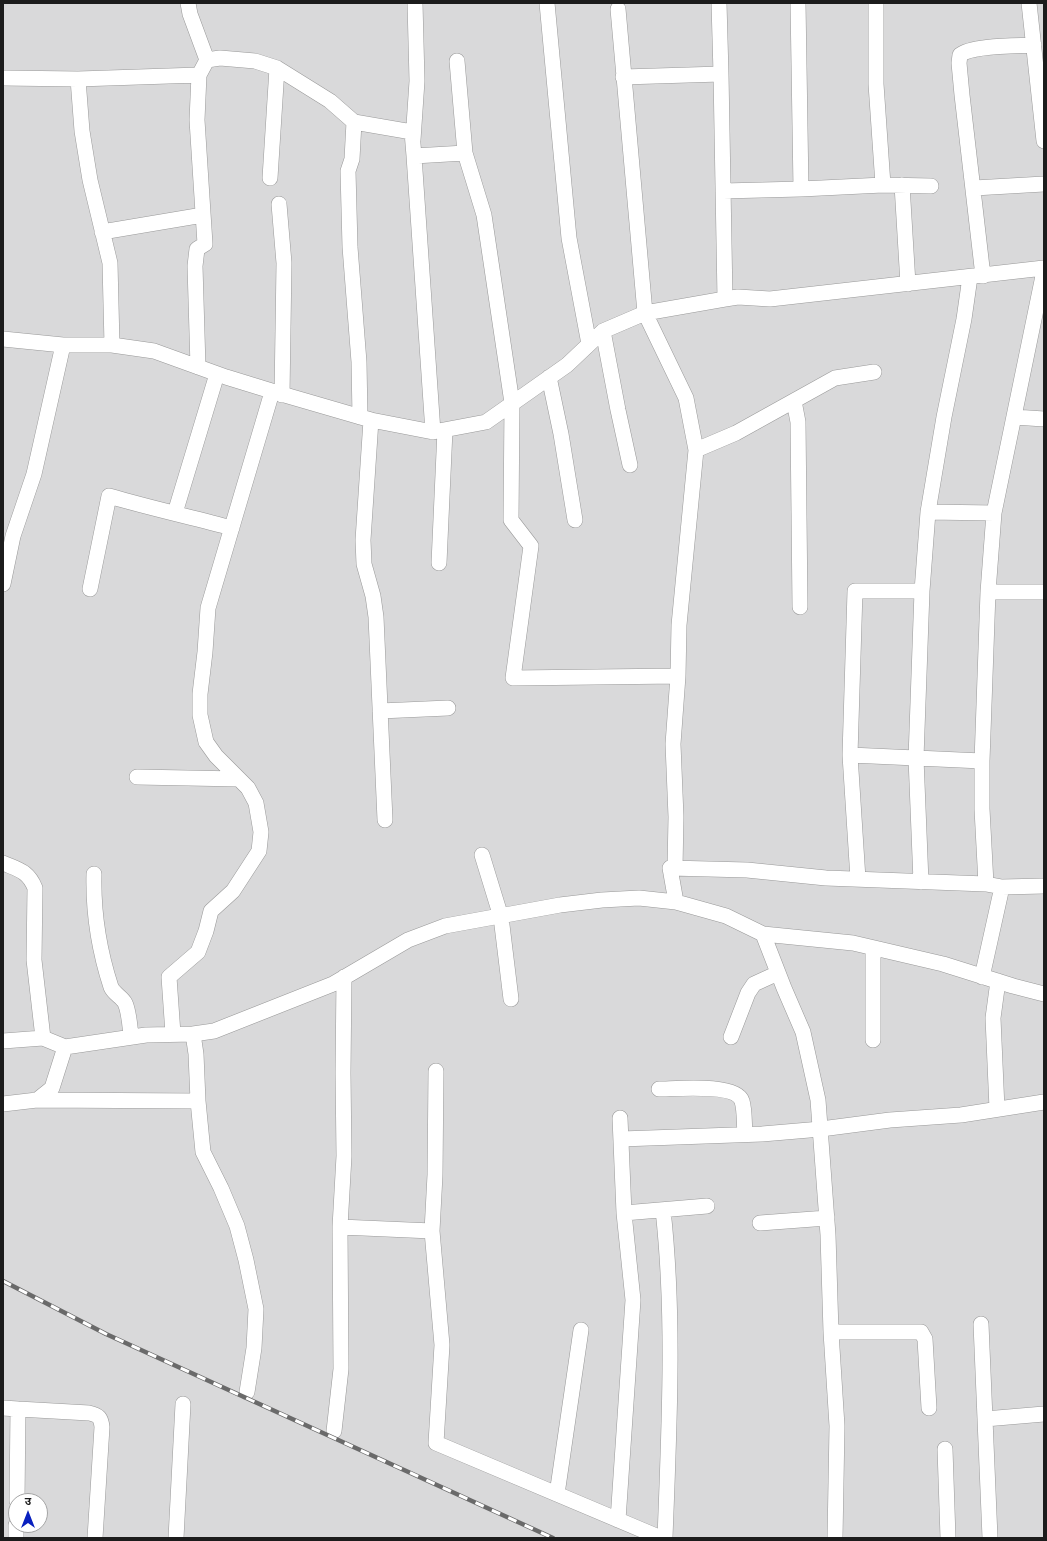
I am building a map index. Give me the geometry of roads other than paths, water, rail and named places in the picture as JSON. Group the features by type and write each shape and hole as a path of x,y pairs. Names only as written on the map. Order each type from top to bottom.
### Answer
{"street":[{"path":"188,3 190,14 207,60"},
{"path":"413,140 417,81 415,3"},
{"path":"547,3 569,238 589,344"},
{"path":"719,3 725,299"},
{"path":"798,3 801,189"},
{"path":"876,3 876,84 883,185"},
{"path":"1029,3 1034,45 1040,69 1044,141"},
{"path":"618,9 645,313 686,398 696,450 679,625 678,676 673,744 676,817 675,868"},
{"path":"921,882 916,758 922,591 928,512 944,417 964,319 976,276 974,188 960,71 960,55 964,51 978,48 1034,45"},
{"path":"207,60 220,58 255,61 277,68 330,101 354,122 412,132 439,431 439,563"},
{"path":"198,367 196,266 197,249 205,244 197,120 199,74 207,60"},
{"path":"457,61 466,153 484,215 512,403 512,520 531,546 513,678 678,676"},
{"path":"270,178 277,68"},
{"path":"3,78 78,79 199,74"},
{"path":"624,77 721,74"},
{"path":"78,79 82,131 90,180 110,263 112,345"},
{"path":"354,122 352,159 348,171 350,247 365,418 364,564 373,596 376,617 385,820"},
{"path":"414,156 466,153"},
{"path":"974,188 1044,184"},
{"path":"723,190 801,189 883,185 931,186"},
{"path":"902,185 908,284"},
{"path":"173,1034 169,976 198,952 206,931 211,911 233,891 259,851 261,832 256,803 248,788 216,756 206,742 200,715 200,694 208,608 232,528 277,393 284,263 279,204"},
{"path":"102,232 203,215"},
{"path":"3,339 63,345 112,345 154,351 217,374 365,418 439,431 486,422 567,365 603,331 645,313 725,299 770,299 1044,270 994,513 988,592 982,761 982,809 986,884"},
{"path":"603,331 630,465"},
{"path":"3,584 13,536 34,474 63,345"},
{"path":"696,450 736,433 835,378 874,372"},
{"path":"175,513 217,374"},
{"path":"549,377 561,434 575,520"},
{"path":"794,401 798,422 800,607"},
{"path":"1014,417 1044,419"},
{"path":"90,589 109,496 232,528"},
{"path":"928,512 994,513"},
{"path":"858,879 850,755 855,591 922,591"},
{"path":"988,592 1044,592"},
{"path":"380,711 448,708"},
{"path":"850,755 982,761"},
{"path":"137,777 239,779"},
{"path":"482,855 501,917 511,999"},
{"path":"3,863 31,878 35,888 34,966 43,1038"},
{"path":"676,902 670,868 746,870 826,878 986,884 1002,887 1044,886"},
{"path":"94,874 96,926 112,989 125,1002 131,1036"},
{"path":"982,976 1002,887"},
{"path":"3,1041 43,1038 65,1047 131,1036 193,1034 214,1031 333,984 408,940 445,926 501,917 560,905 602,900 639,898 676,902 726,916 763,934 853,943 943,964 1044,994"},
{"path":"763,934 803,1032 818,1100 827,1218 831,1332 837,1426 835,1538"},
{"path":"873,948 874,1040"},
{"path":"731,1037 748,993 754,984 778,973"},
{"path":"334,1431 341,1368 340,1227 344,1156 344,977"},
{"path":"997,1109 993,1018 998,981"},
{"path":"193,1034 196,1054 198,1102 204,1152 237,1226 256,1309 254,1348 247,1392"},
{"path":"37,1100 52,1088 65,1047"},
{"path":"436,1071 435,1175 432,1231 442,1345 436,1443 661,1538"},
{"path":"660,1089 706,1088 724,1090 737,1094 742,1100 745,1134"},
{"path":"3,1104 37,1100 198,1102"},
{"path":"621,1139 821,1129 890,1120 961,1115 1044,1102"},
{"path":"618,1520 633,1300 624,1213 620,1118"},
{"path":"624,1213 707,1206"},
{"path":"663,1210 667,1248 669,1337 669,1431 665,1538"},
{"path":"760,1223 827,1218"},
{"path":"340,1227 432,1231"},
{"path":"981,1324 990,1538"},
{"path":"557,1494 581,1330"},
{"path":"831,1332 921,1332 925,1339 929,1408"},
{"path":"176,1538 183,1404"},
{"path":"16,1493 10,1409 89,1413 98,1415 101,1420 102,1428 95,1538"},
{"path":"985,1419 1044,1414"},
{"path":"945,1449 948,1538"}],"railway":[{"path":"3,1281 106,1334 553,1538"}]}
